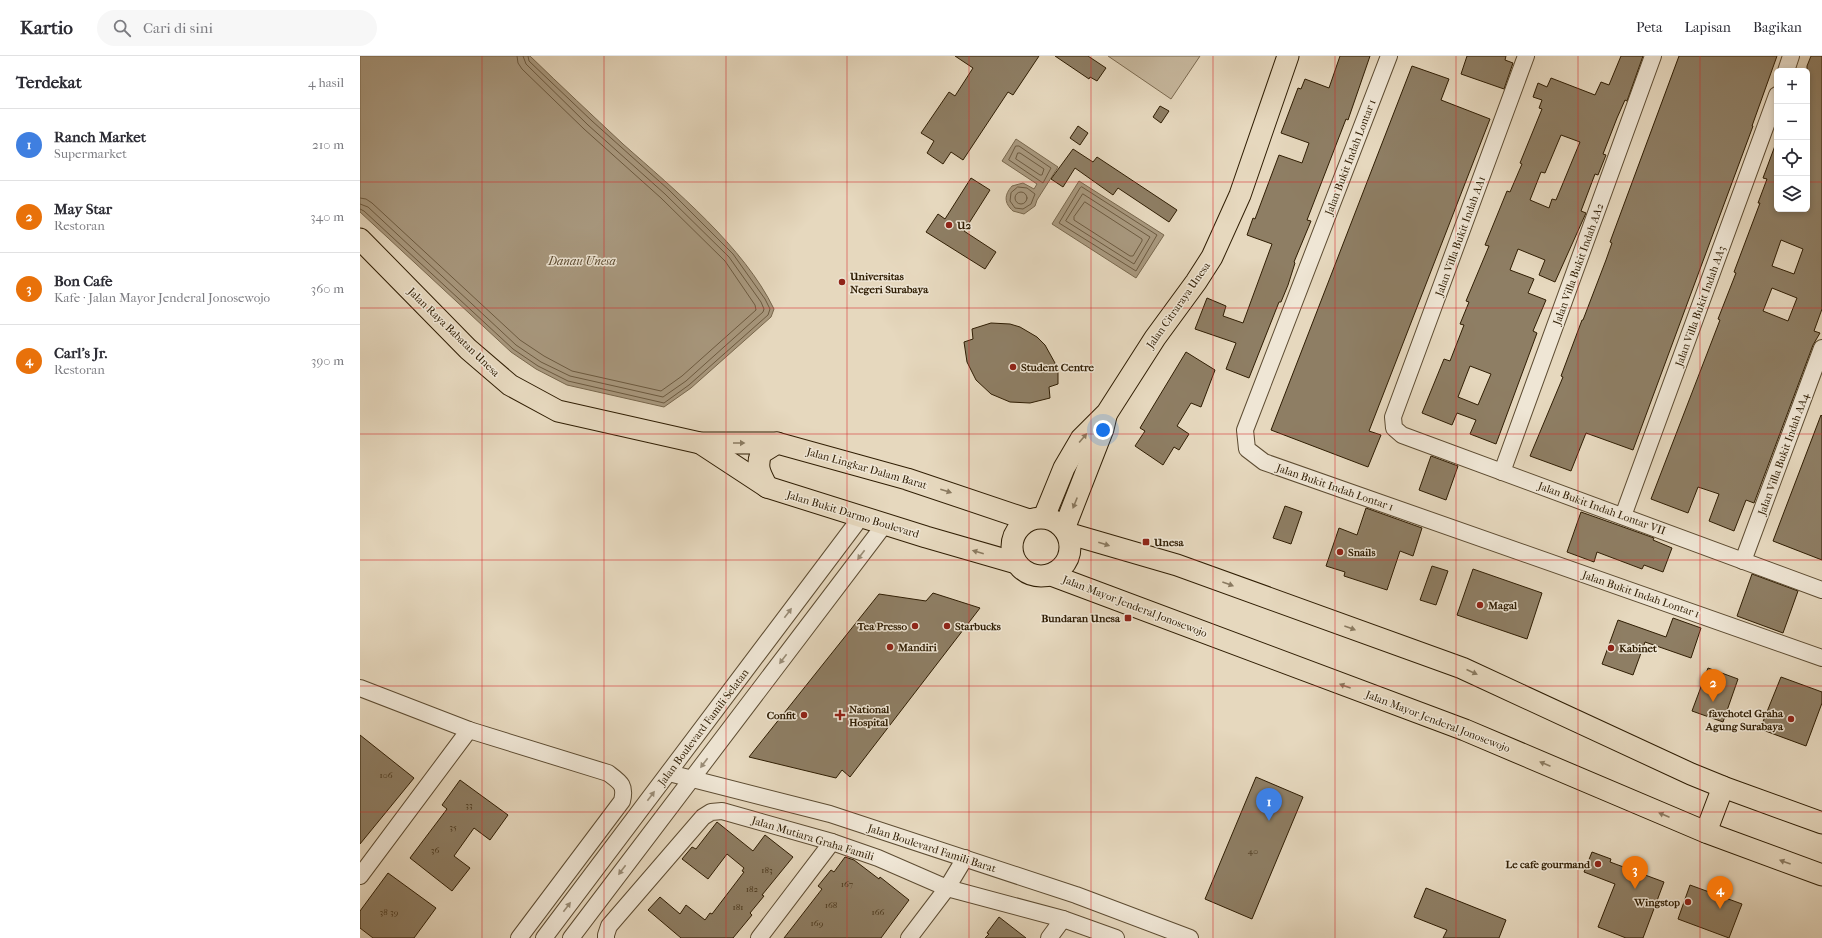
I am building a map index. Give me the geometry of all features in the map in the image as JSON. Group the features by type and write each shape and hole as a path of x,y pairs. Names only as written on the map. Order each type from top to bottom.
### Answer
{"main road":[{"name":"Jalan Citraraya Unesa","path":"1030,518 1081,440 1107,413 1155,338 1196,282 1212,257 1240,195 1288,56"},
{"name":"Jalan Raya Babatan Unesa","path":"360,239 468,349 510,385 558,411 700,443"},
{"name":"Jalan Citraraya Unesa","path":"1066,531 1101,436 1107,413"},
{"name":"Jalan Lingkar Dalam Barat","path":"700,443 777,443 907,479 1030,518"},
{"name":"Jalan Bukit Darmo Boulevard","path":"700,443 767,488 1008,560"},
{"path":"767,488 760,473 758,464 761,452 777,443"},
{"path":"1066,531 1070,549 1068,557 1064,565 1051,575 1043,576 1028,573 1008,560 1012,553 1014,534 1020,525 1030,518 1052,519 1066,531 1177,565 1462,668 1723,787 1822,823"},
{"name":"Jalan Mayor Jenderal Jonosewojo","path":"1051,575 1465,730 1706,832 1822,875"},
{"path":"1706,832 1723,787"}],"street":[{"name":"Jalan Bukit Indah Lontar 1","path":"1389,56 1245,430 1247,449 1264,462 1822,658"},
{"name":"Jalan Villa Bukit Indah AA1","path":"1394,417 1526,56"},
{"name":"Jalan Villa Bukit Indah AA2","path":"1502,472 1653,56"},
{"path":"1787,68 1791,56"},
{"name":"Jalan Villa Bukit Indah AA3","path":"1624,516 1774,103"},
{"name":"Jalan Villa Bukit Indah AA4","path":"1743,561 1822,348"},
{"name":"Jalan Bukit Indah Lontar VII","path":"1394,417 1394,428 1402,435 1822,590"},
{"name":"Jalan Boulevard Famili Selatan","path":"544,938 861,517"},
{"name":"Jalan Boulevard Famili Selatan","path":"571,938 885,524"},
{"path":"360,688 470,730 608,773 620,781 624,791 622,801 519,938"},
{"path":"360,876 470,730"},
{"name":"Jalan Boulevard Famili Barat","path":"669,773 691,780 830,814 1076,895 1190,938"},
{"name":"Jalan Mutiara Graha Famili","path":"606,938 609,926 703,817 711,812 722,811 832,842 878,858 947,888 1063,919 1116,938"},
{"path":"759,938 832,842"},
{"path":"909,938 947,888 965,858"},
{"path":"1049,938 1063,919"}],"shaded area":[{"path":"1108,56 1200,56 1171,99"}],"water":[{"name":"Danau Unesa","path":"360,56 530,56 623,144 707,220 745,264 761,286 774,309 771,317 691,388 664,407 567,385 536,369 511,352 360,212"},
{"path":"1016,139 1058,167 1037,200 1035,206 1024,214 1013,211 1008,205 1006,199 1006,196 1012,186 1023,183 1034,189 1037,184 1002,161"},
{"path":"1079,181 1164,235 1136,278 1052,224"}],"building":[{"path":"955,56 1039,56 1013,95 1008,92 963,160 951,152 943,164 927,153 934,141 921,133 949,92 955,96 973,68"},
{"path":"1055,56 1088,56 1106,68 1097,81 1090,77 1089,79"},
{"path":"1340,56 1370,56 1348,120 1346,119 1307,220 1311,221 1294,262 1295,263 1288,285 1281,302 1279,302 1249,378 1226,369 1236,343 1195,329 1207,298 1226,306 1223,316 1243,323 1272,244 1247,235 1253,218 1255,219 1279,155 1302,163 1309,143 1281,133 1298,88 1301,89 1305,79 1329,88"},
{"path":"1467,56 1506,56 1505,60 1513,63 1504,89 1461,74"},
{"path":"1621,56 1643,56 1627,101 1625,100 1603,154 1606,155 1598,175 1595,174 1581,211 1586,213 1555,282 1539,275 1545,260 1518,249 1510,270 1534,279 1528,293 1546,300 1533,331 1537,333 1496,444 1470,434 1476,420 1457,413 1452,425 1422,413 1444,359 1450,361 1464,325 1460,324 1469,302 1466,301 1489,246 1485,245 1507,191 1510,192 1522,164 1520,163 1542,109 1539,108 1542,100 1533,97 1538,83 1547,87 1551,78 1595,95 1601,82 1609,85","holes":["1561,135 1580,142 1556,200 1552,199 1549,208 1530,200 1541,172 1545,173","1470,366 1491,374 1478,405 1458,397"]},
{"path":"1679,56 1777,56 1753,126 1633,450 1586,433 1571,471 1530,456 1563,377 1561,376 1606,260 1612,243 1610,242"},
{"path":"1811,56 1822,56 1822,309 1814,331 1820,333 1813,345 1754,503 1746,500 1734,531 1709,521 1719,494 1698,487 1688,513 1651,499 1720,320 1718,319 1736,273 1734,272 1760,203 1758,203 1767,179 1763,178 1774,148 1774,212 1810,212 1810,68 1807,68","holes":["1781,240 1803,249 1794,274 1772,266","1772,288 1797,298 1788,321 1763,311"]},
{"path":"1412,66 1449,79 1441,100 1490,119 1369,431 1381,435 1368,467 1271,430"},
{"path":"1160,106 1169,111 1161,123 1153,117"},
{"path":"1078,126 1088,133 1080,145 1070,138"},
{"path":"1073,149 1093,162 1097,157 1177,210 1169,222 1118,188 1113,195 1075,168 1063,187 1051,179"},
{"name":"U2","path":"971,178 990,190 964,231 996,252 985,269 926,232 938,214 945,219"},
{"name":"Student Centre","path":"991,323 1010,324 1020,327 1037,337 1045,345 1055,363 1058,373 1058,384 1049,387 1050,398 1030,403 1010,402 991,394 976,380 967,362 964,342 973,339 972,329"},
{"path":"1186,352 1215,370 1201,407 1191,403 1177,426 1189,434 1179,450 1174,447 1163,465 1135,446 1145,431 1140,428"},
{"path":"1821,415 1822,416 1822,560 1773,541"},
{"path":"1431,456 1458,466 1446,500 1419,490"},
{"path":"1285,506 1302,512 1291,544 1273,538"},
{"path":"1366,508 1422,528 1413,556 1400,551 1387,590 1344,576 1345,572 1326,566 1339,528 1357,535"},
{"path":"1581,512 1654,538 1653,540 1672,548 1663,572 1644,565 1642,569 1597,552 1594,562 1567,552"},
{"path":"1432,566 1448,571 1436,605 1420,600"},
{"path":"1473,569 1542,593 1527,639 1457,615"},
{"path":"1752,574 1798,591 1783,633 1737,616"},
{"name":"National Hospital","path":"933,593 980,608 850,777 842,770 836,778 749,757 879,594 926,601"},
{"path":"1673,618 1701,628 1691,658 1645,642 1633,675 1602,664 1618,620 1666,637"},
{"path":"1708,668 1738,679 1723,722 1692,711"},
{"path":"1781,677 1822,692 1822,703 1806,746 1760,729"},
{"path":"360,735 414,778 360,844"},
{"path":"1256,777 1303,797 1252,919 1205,899"},
{"path":"460,780 508,815 490,840 474,828 454,856 470,868 452,891 410,858 447,809 442,805"},
{"path":"717,822 753,851 765,835 793,857 762,895 764,896 750,913 752,915 733,938 681,938 648,910 660,897 680,914 686,905 705,920 710,913 712,914 744,872 742,871 744,868 727,854 708,879 682,859 692,847 696,849"},
{"path":"1592,852 1611,859 1610,862 1664,882 1643,938 1626,938 1598,927 1615,884 1584,872"},
{"path":"845,857 854,860 879,879 880,877 909,900 881,938 784,938 822,889 818,886 831,870 834,872"},
{"path":"388,873 436,908 414,938 373,938 360,928 360,911"},
{"path":"1690,885 1742,904 1729,938 1678,919"},
{"path":"1426,888 1506,920 1499,938 1443,938 1447,930 1414,917"},
{"path":"999,917 1026,938 985,938"}],"place":[{"name":"U2","path":"949,225"},
{"name":"Universitas Negeri Surabaya","path":"842,282"},
{"name":"Student Centre","path":"1013,367"},
{"name":"Unesa","path":"1146,542"},
{"name":"Snails","path":"1340,552"},
{"name":"Magal","path":"1480,605"},
{"name":"Bundaran Unesa","path":"1128,618"},
{"name":"Tea Presso","path":"915,626"},
{"name":"Starbucks","path":"947,626"},
{"name":"Mandiri","path":"890,647"},
{"name":"Kabinet","path":"1611,648"},
{"name":"May Star","path":"1713,702"},
{"name":"Confit","path":"804,715"},
{"name":"National Hospital","path":"840,715"},
{"name":"favehotel Graha Agung Surabaya","path":"1791,719"},
{"name":"Ranch Market","path":"1269,821"},
{"name":"Le cafe gourmand","path":"1598,864"},
{"name":"Bon Cafe","path":"1635,889"},
{"name":"Wingstop","path":"1688,902"},
{"name":"Carl's Jr.","path":"1720,909"}]}
